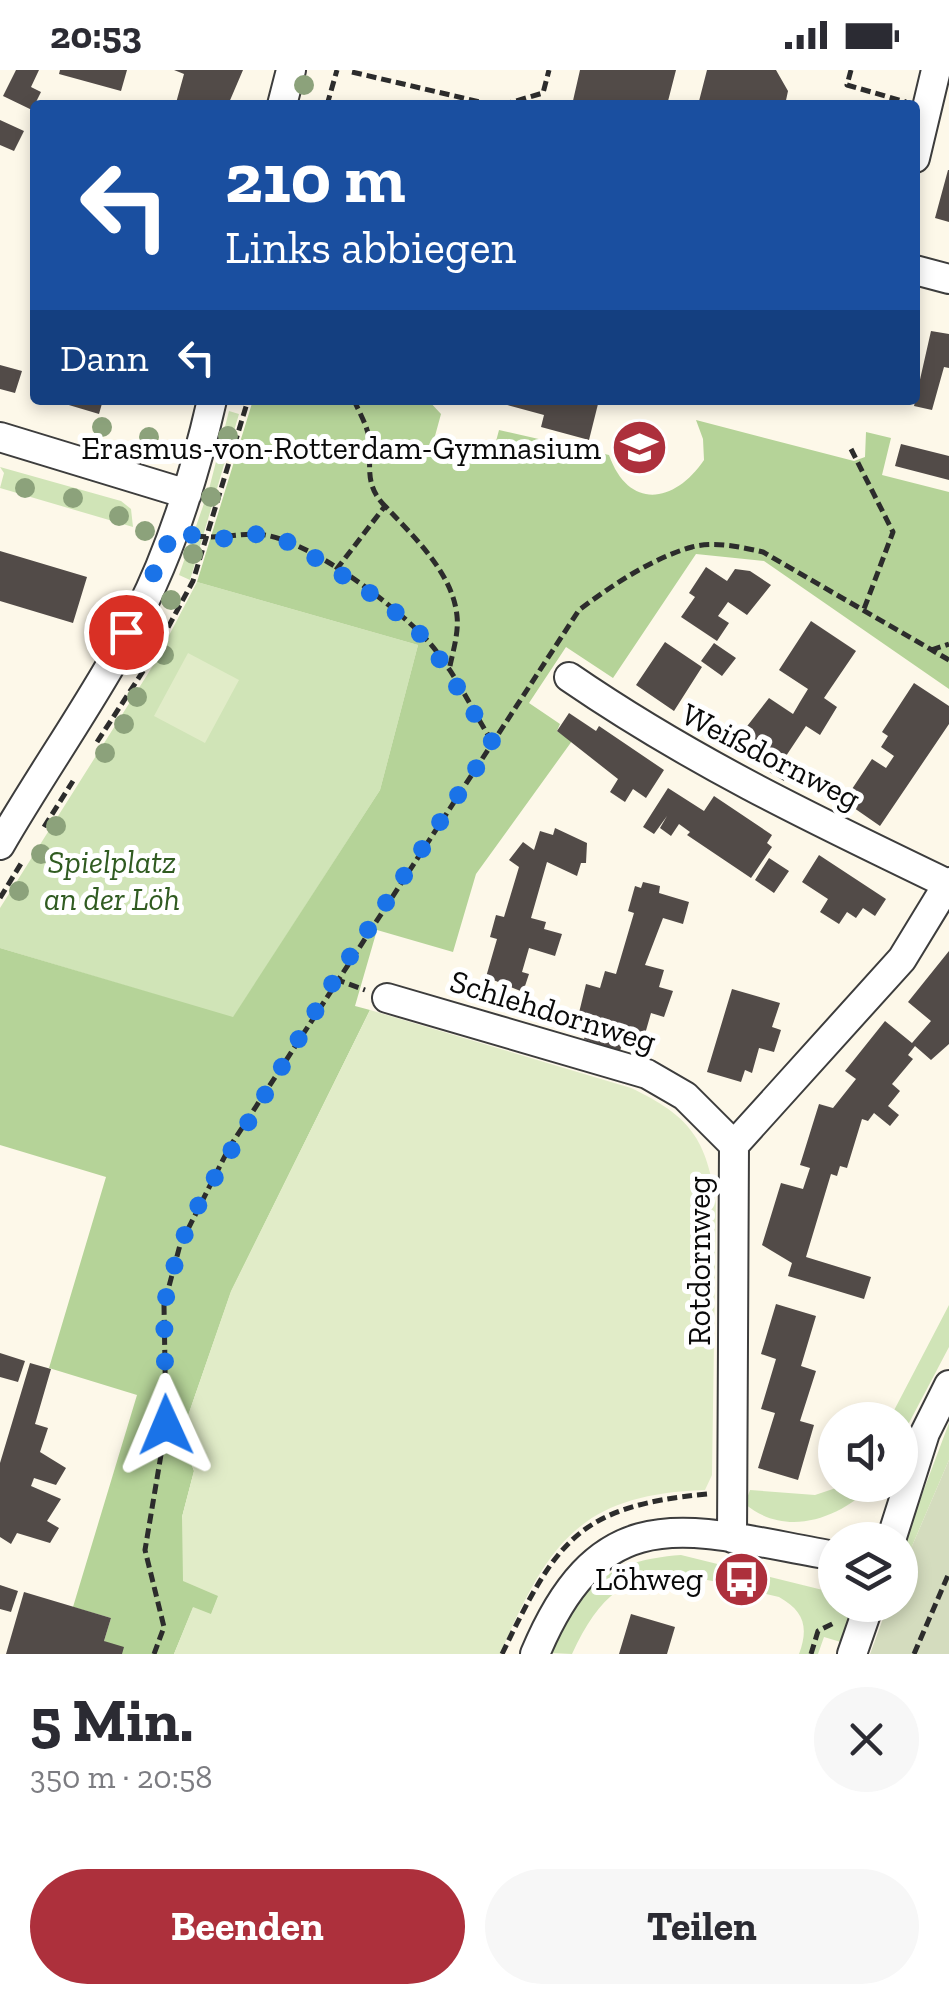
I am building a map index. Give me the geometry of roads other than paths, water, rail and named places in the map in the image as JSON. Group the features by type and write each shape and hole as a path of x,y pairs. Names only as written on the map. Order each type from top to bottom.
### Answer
{"street":[{"path":"283,100 291,70"},
{"path":"920,137 936,70"},
{"path":"920,271 949,278"},
{"path":"0,845 143,603 187,494 211,405"},
{"path":"0,437 187,494"},
{"name":"Weißdornweg","path":"568,678 652,734 732,780 949,883"},
{"name":"Rotdornweg","path":"732,1538 734,1145 902,959 949,883"},
{"name":"Schlehdornweg","path":"387,998 647,1074 685,1096 734,1145"},
{"path":"897,1522 925,1434 949,1384"},
{"path":"535,1654 566,1589 613,1546 654,1532 732,1538 818,1553"},
{"path":"852,1654 858,1622"}],"place":[{"name":"Erasmus-von-Rotterdam-Gymnasium","path":"640,448"},
{"name":"Löhweg","path":"742,1579"}],"park label":[{"name":"Spielplatz an der Löh","path":"112,880"}]}
